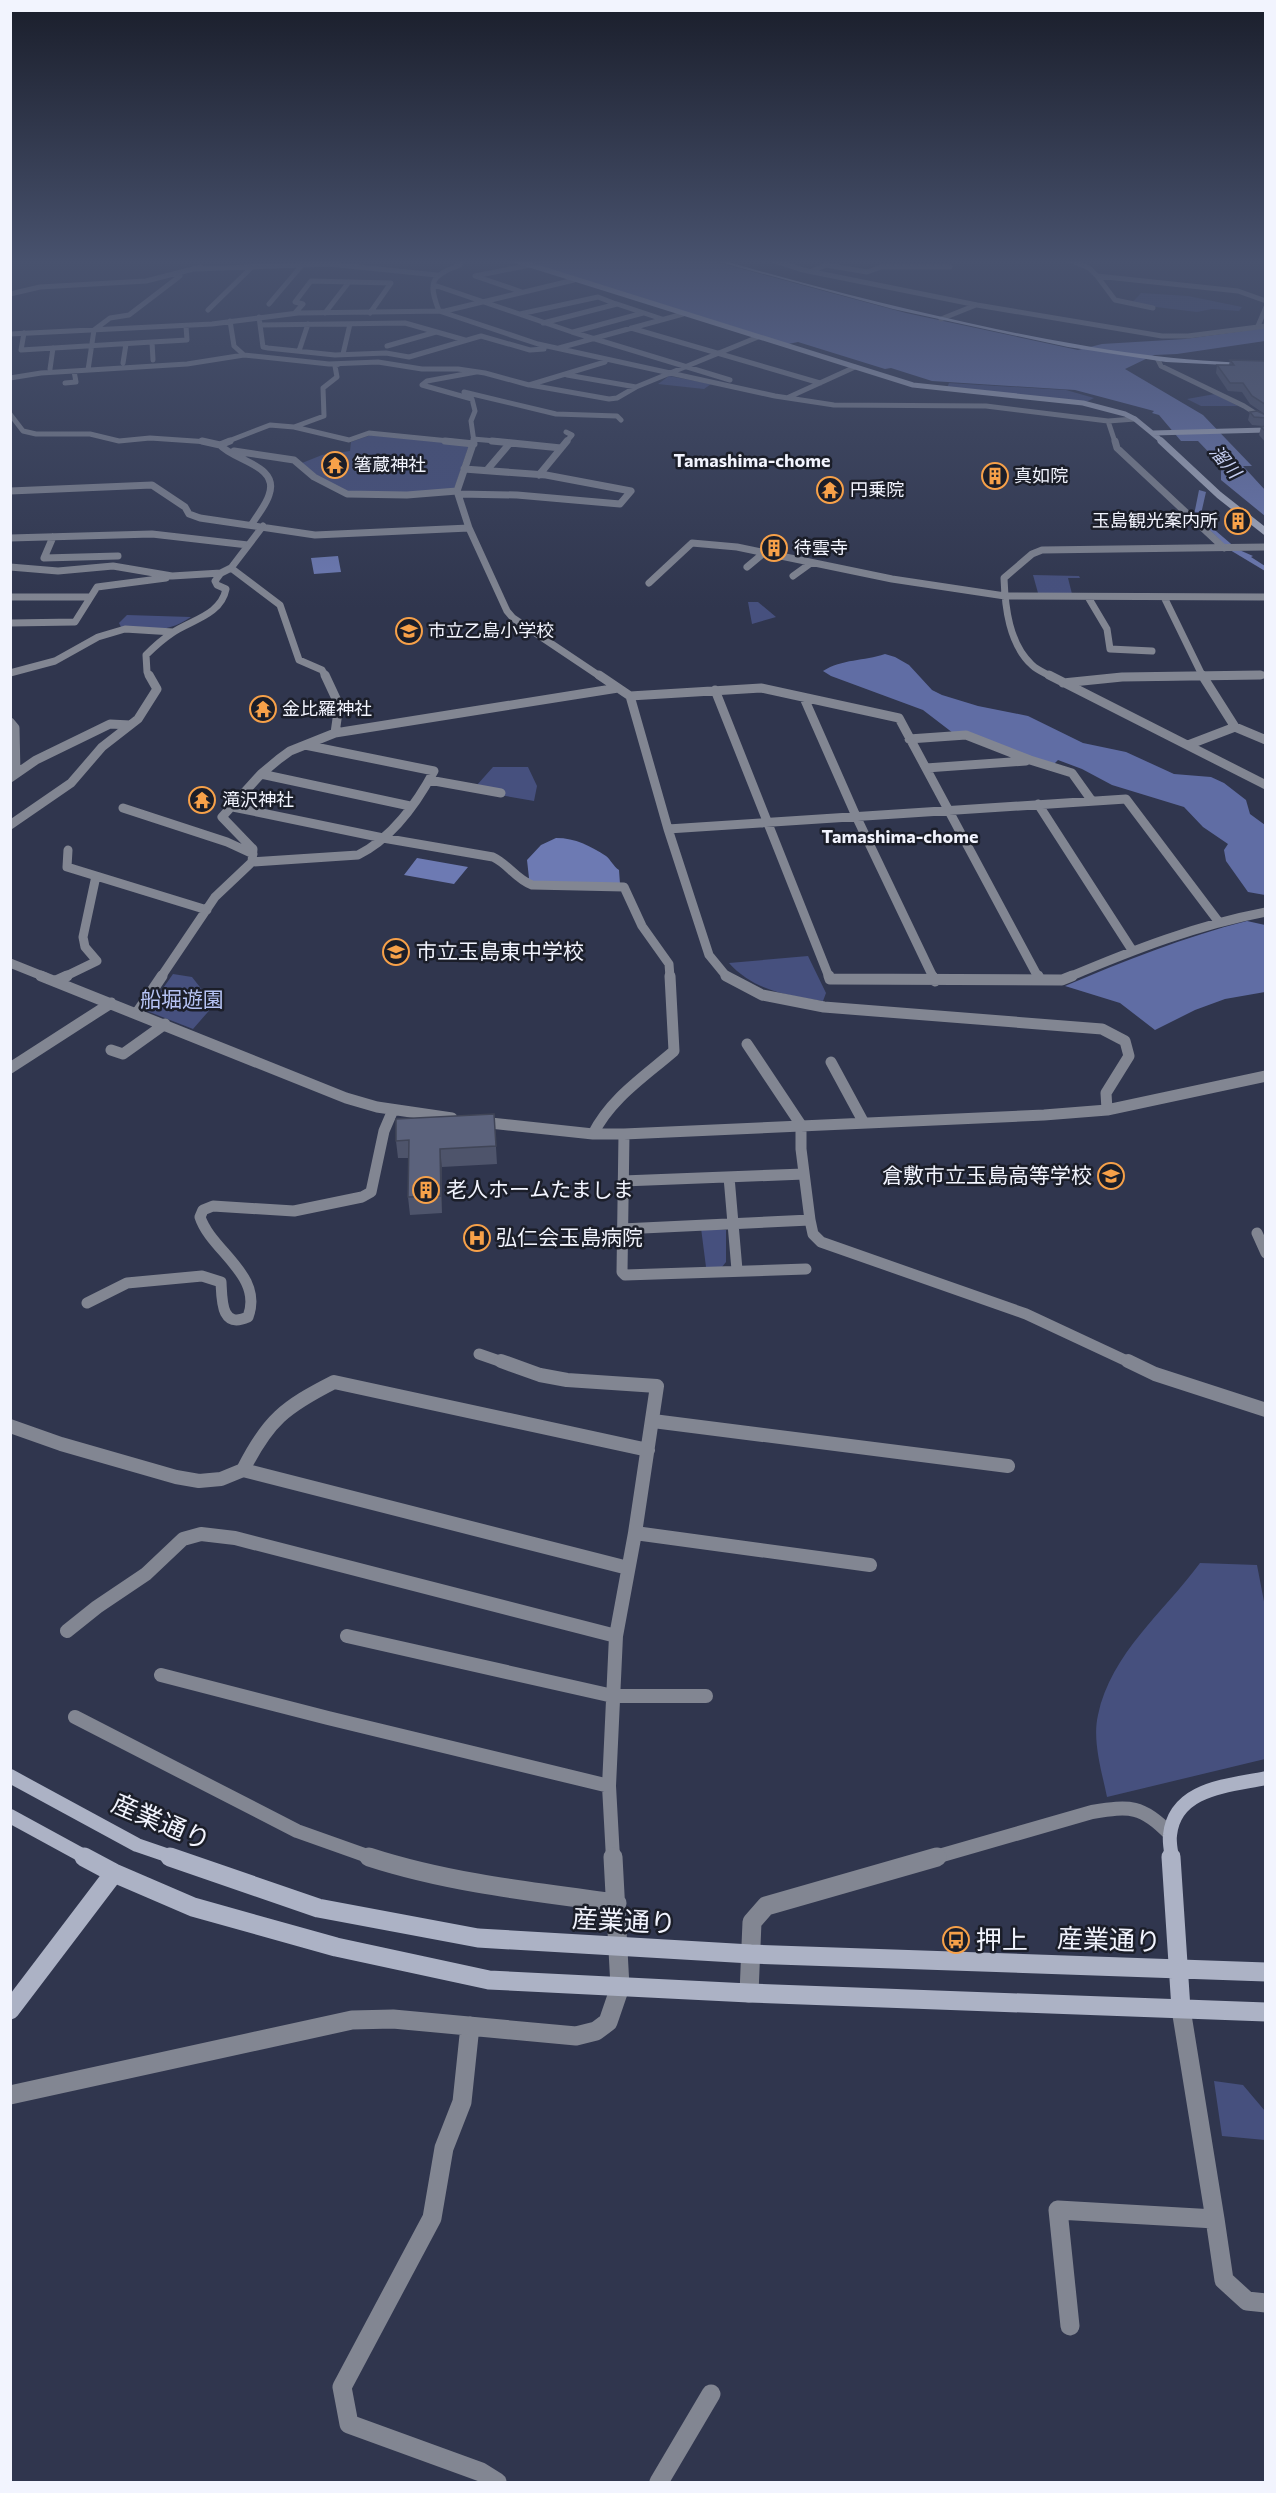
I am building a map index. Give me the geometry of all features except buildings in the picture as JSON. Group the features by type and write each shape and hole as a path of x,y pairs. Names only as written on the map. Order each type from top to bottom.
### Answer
{"main road":[{"path":"882,375 913,385 1083,404 1113,410 1135,419 1153,433 1211,488 1266,532"},
{"path":"1153,433 1266,430"},
{"name":"産業通り","path":"10,1776 137,1845 318,1908 478,1938 751,1954 1266,1972"},
{"path":"1181,2009 1170,1834 1178,1810 1200,1792 1266,1778"},
{"path":"10,1816 114,1873 193,1906 336,1947 489,1980 749,1993 1266,2012"},
{"path":"10,2010 114,1873"}],"street":[{"path":"10,378 34,375"},
{"path":"65,383 76,382 75,375"},
{"path":"294,427 324,416 323,388 337,375"},
{"path":"423,383 460,375"},
{"path":"490,375 529,385 609,399 617,398 636,387 666,375"},
{"path":"529,385 560,375"},
{"path":"571,375 636,387"},
{"path":"676,375 834,405 986,406 1108,421 1135,419"},
{"path":"715,375 789,397 836,375"},
{"path":"797,375 820,382"},
{"path":"1180,375 1244,406 1266,420"},
{"path":"423,383 556,414 618,416 621,420"},
{"path":"423,383 424,386 472,399 475,411 471,421 473,442 458,493 468,528 507,611 513,618 630,696 668,829 709,955 727,977 762,995 824,1007 1102,1029 1125,1041 1129,1056 1106,1093 1107,1110"},
{"path":"10,414 24,431 36,435 90,434 119,441 150,438 203,441 221,447 294,460 314,477 347,494 517,495 620,504 631,491 539,475 464,469"},
{"path":"1108,421 1117,448 1224,548"},
{"path":"221,447 270,425 294,427 349,440 369,433 561,448"},
{"path":"539,475 572,435 566,432"},
{"path":"487,471 510,443"},
{"path":"221,447 254,464 269,478 270,495 252,524"},
{"path":"10,491 152,485 185,507 189,514 200,518 315,535 468,528"},
{"path":"10,623 75,622 97,587 172,576 221,573 231,568 263,526"},
{"path":"10,538 152,534 249,545"},
{"path":"53,537 44,558 118,556"},
{"path":"649,583 692,543 765,552 892,579 1005,596 1266,597"},
{"path":"1266,547 1042,550 1020,563 1004,578 1005,596 1014,640 1033,667 1266,784"},
{"path":"747,567 765,552"},
{"path":"793,576 811,563"},
{"path":"10,567 58,571 113,566 172,576"},
{"path":"231,568 280,605 299,660 318,667 325,674 339,705 335,733"},
{"path":"10,825 71,783 93,756 130,725 149,703 157,688 147,672 146,655 173,632 219,606 225,599 226,589 217,585 215,581 221,573"},
{"path":"10,597 90,597"},
{"path":"1088,597 1103,619 1111,643 1110,649 1152,651"},
{"path":"1164,597 1202,675 1235,727 1266,740"},
{"path":"10,673 55,661 98,637 125,629 173,632"},
{"path":"1062,683 1122,677 1266,675"},
{"path":"137,1013 215,897 253,858 253,849 222,816 233,807 261,774 290,751 335,733 618,687"},
{"path":"630,696 761,688 899,718 1041,980"},
{"path":"715,690 830,979 1062,980 1132,950 1218,921 1266,912"},
{"path":"804,698 856,816 935,981"},
{"path":"10,722 15,728 13,776"},
{"path":"13,776 36,760 110,724 130,725"},
{"path":"1188,745 1235,727"},
{"path":"909,739 966,735 1030,760 1072,773 1092,801"},
{"path":"123,808 227,842 253,858 358,855 370,851 383,838 410,806 434,771 304,745"},
{"path":"926,768 1030,760"},
{"path":"261,774 410,806"},
{"path":"429,780 501,793"},
{"path":"668,829 1126,799 1218,921"},
{"path":"1038,804 1132,950"},
{"path":"233,807 383,838 493,857 506,862 521,880 532,885 624,887 642,926 669,964 675,1046 674,1051 601,1118 593,1134"},
{"path":"68,850 67,867 207,910"},
{"path":"56,981 97,960 84,945 82,934 88,918 96,876"},
{"path":"10,963 346,1098 419,1115 593,1134 1107,1110 1266,1076"},
{"path":"10,1068 111,1003"},
{"path":"111,1050 123,1054 165,1024"},
{"path":"747,1044 801,1125 804,1174 813,1234 829,1246 1026,1314 1155,1374 1266,1410"},
{"path":"831,1062 864,1123"},
{"path":"87,1303 127,1283 202,1276 221,1282 223,1313 226,1318 236,1321 248,1317 253,1302 248,1284 203,1226 200,1216 203,1210 213,1206 294,1210 362,1197 371,1192 377,1178 377,1157 384,1125 393,1110"},
{"path":"624,1134 622,1272 625,1275 806,1269"},
{"path":"623,1181 804,1174"},
{"path":"729,1177 736,1270"},
{"path":"622,1229 810,1220"},
{"path":"1257,1233 1266,1253"},
{"path":"10,2095 352,2020 393,2019 576,2036 601,2031 613,2015 620,1987 609,1786 616,1636 635,1533 657,1386 567,1380 540,1375 479,1354"},
{"path":"243,1470 264,1430 276,1415 300,1398 334,1382 648,1450"},
{"path":"653,1421 1008,1466"},
{"path":"10,1426 61,1444 176,1477 199,1481 221,1479 243,1470 628,1568"},
{"path":"635,1533 870,1565"},
{"path":"67,1631 97,1606 146,1574 183,1539 201,1534 235,1538 616,1636"},
{"path":"347,1636 613,1696 706,1696"},
{"path":"161,1675 283,1709 411,1737 609,1786"},
{"path":"75,1717 297,1831 340,1847 409,1870 521,1890 617,1903"},
{"path":"749,1993 752,1922 766,1906 1092,1812 1131,1806 1155,1817 1170,1834"},
{"path":"1181,2009 1224,2280 1247,2301 1266,2303"},
{"path":"470,2026 462,2102 444,2148 432,2218 342,2387 349,2424 481,2472 497,2482"},
{"path":"1070,2326 1058,2211 1215,2219"},
{"path":"659,2482 711,2394"}],"green space":[{"path":"669,376 711,384 704,389 658,384"},
{"path":"949,383 1066,390 1094,398 1086,402 947,388"},
{"path":"1215,394 1238,406 1201,406 1187,399"},
{"path":"371,435 469,445 454,490 417,494 346,491 310,472 302,463 322,455 350,451 351,442"},
{"path":"1033,575 1079,576 1080,578 1068,578 1072,594 1038,593"},
{"path":"748,602 758,602 776,617 752,624"},
{"path":"127,615 191,617 166,628 121,627 119,623"},
{"path":"493,767 528,767 537,786 534,801 500,795 477,785"},
{"path":"808,956 826,993 823,1001 784,994 760,986 729,963"},
{"name":"船堀遊園","path":"173,974 192,977 214,1005 193,1029 147,1011"},
{"path":"701,1228 726,1230 726,1262 722,1267 706,1267"},
{"path":"1200,1563 1257,1565 1266,1612 1265,1759 1107,1797 1096,1735 1098,1715 1105,1693 1126,1653"},
{"path":"1214,2081 1243,2085 1265,2111 1265,2140 1222,2136"}],"shaded area":[{"path":"885,654 909,665 932,690 942,695 978,706 1028,716 1083,743 1126,752 1174,774 1211,777 1224,783 1246,800 1250,814 1265,825 1265,895 1248,892 1226,861 1224,850 1228,844 1203,827 1184,807 1112,785 1082,769 1058,760 1053,765 953,733 923,710 823,671 845,662"},
{"path":"1247,921 1265,925 1265,992 1225,999 1195,1010 1155,1030 1120,1003 1065,986 1154,950"}],"water":[{"name":"溜川","path":"914,375 1136,375 1203,415 1252,466 1243,466 1265,490 1265,516 1221,480 1221,465 1198,441 1181,441 1159,415 1152,413 1154,411 1075,390 932,381"},
{"path":"1199,490 1206,492 1202,519 1237,549 1253,556 1251,557 1265,566 1265,571 1230,550 1194,515"},
{"path":"338,556 341,572 314,574 311,558"},
{"path":"556,838 582,843 606,856 619,870 620,884 525,881 529,878 527,860 541,845"},
{"path":"417,858 468,867 454,884 404,875"}],"place":[{"name":"箸蔵神社","path":"335,465"},
{"name":"真如院","path":"995,476"},
{"name":"円乗院","path":"830,490"},
{"name":"玉島観光案内所","path":"1238,521"},
{"name":"待雲寺","path":"774,548"},
{"name":"市立乙島小学校","path":"409,631"},
{"name":"金比羅神社","path":"263,709"},
{"name":"滝沢神社","path":"202,800"},
{"name":"市立玉島東中学校","path":"396,952"},
{"name":"倉敷市立玉島高等学校","path":"1111,1176"},
{"name":"老人ホームたましま","path":"426,1190"},
{"name":"弘仁会玉島病院","path":"477,1238"},
{"name":"押上","path":"956,1940"}],"district":[{"name":"Tamashima-chome","path":"752,461"},
{"name":"Tamashima-chome","path":"900,837"}]}
